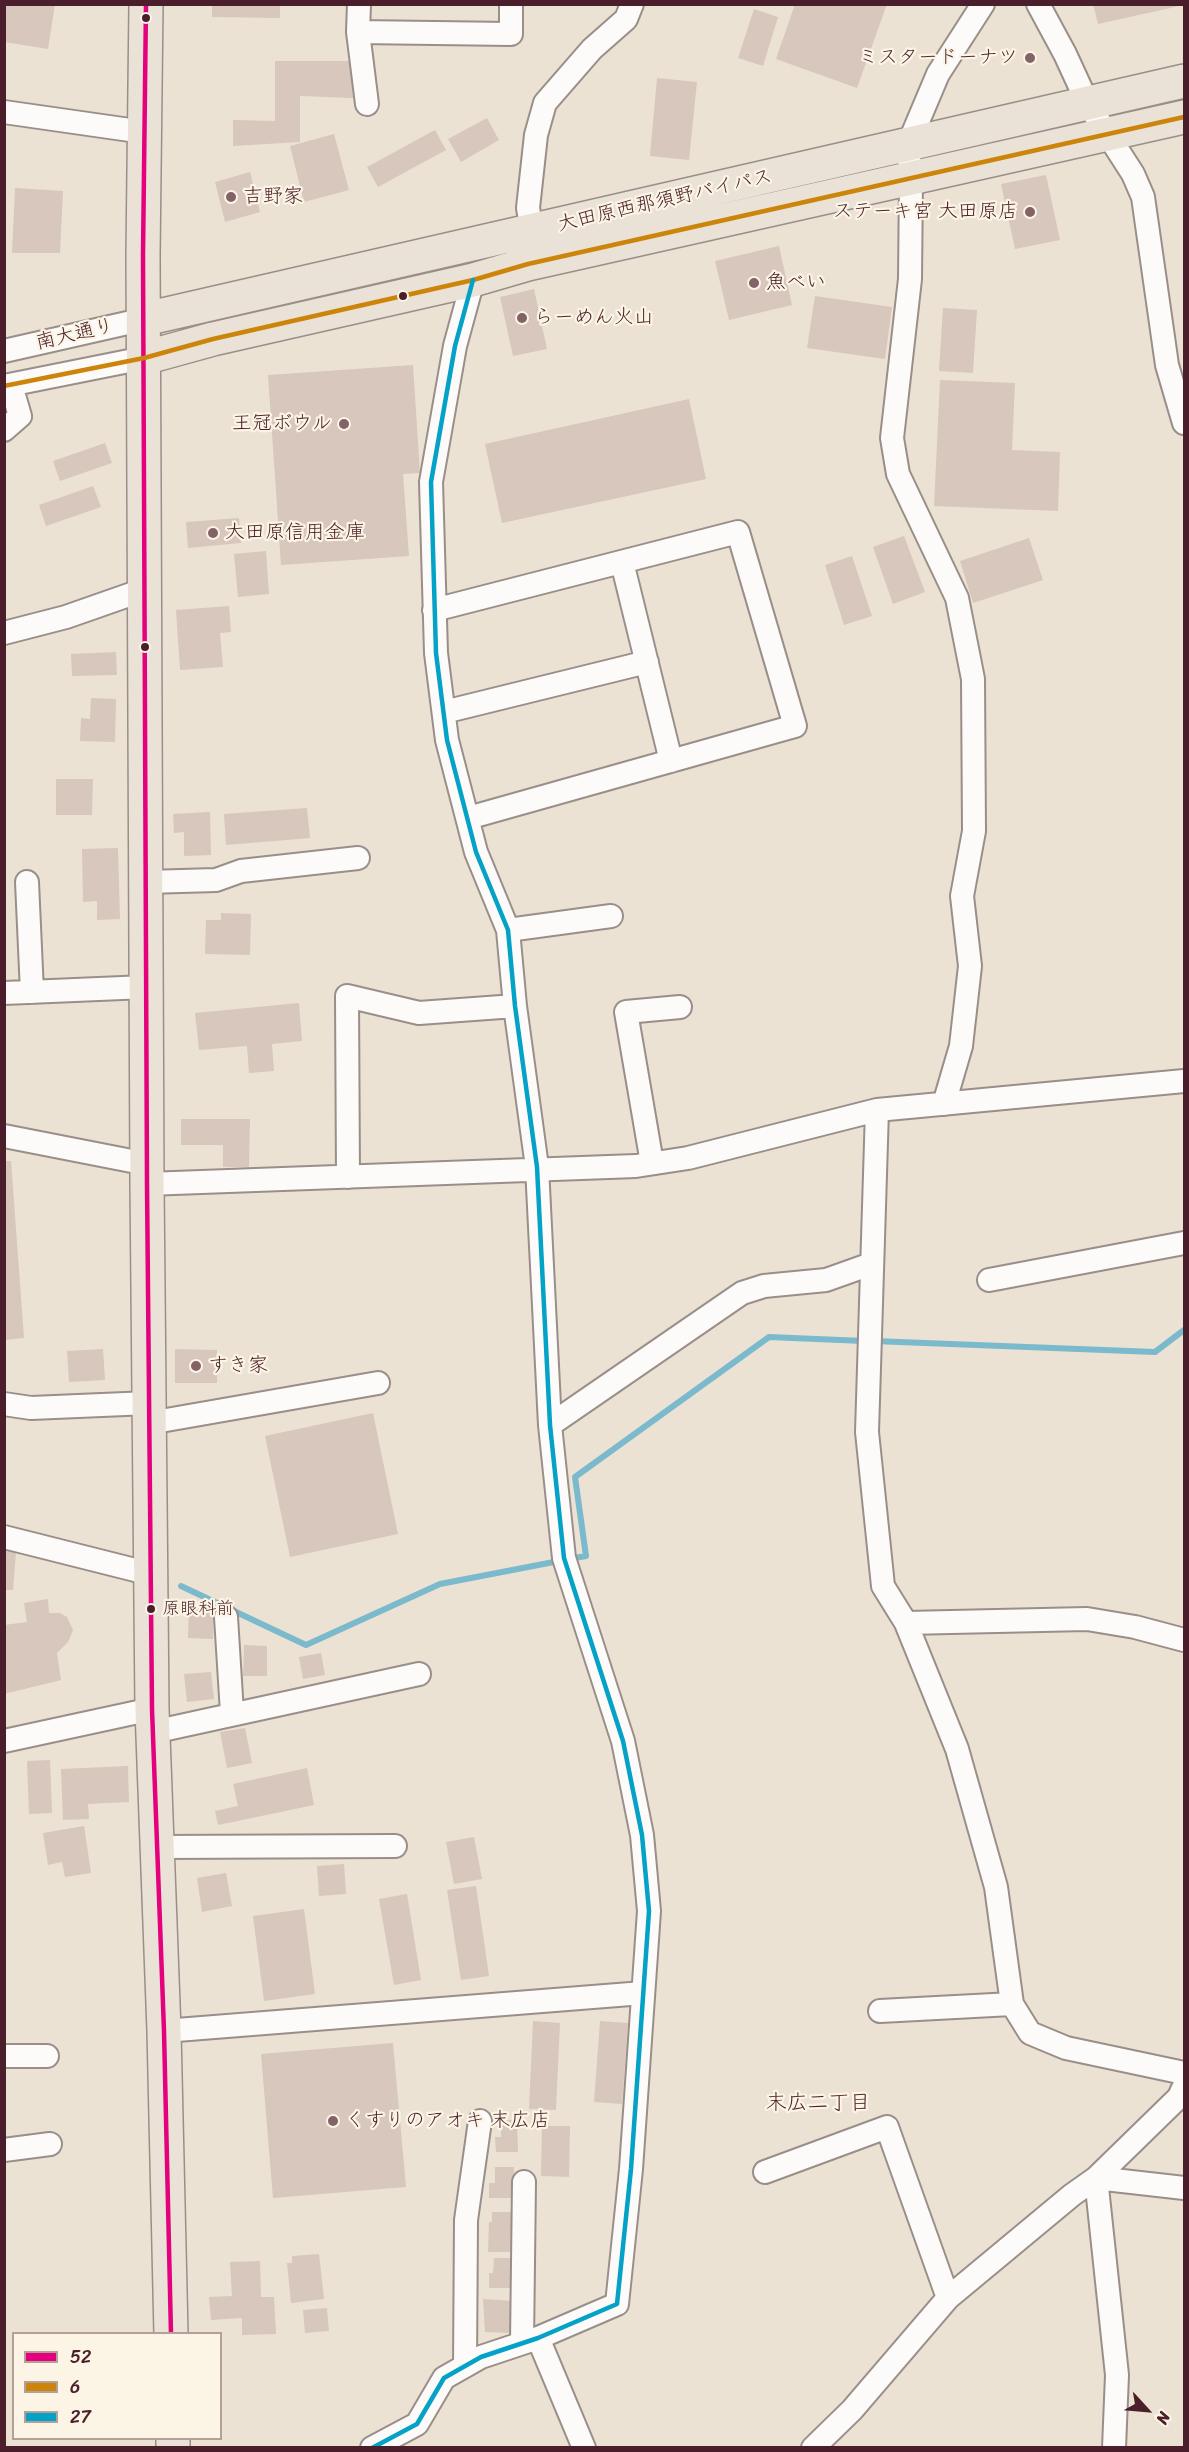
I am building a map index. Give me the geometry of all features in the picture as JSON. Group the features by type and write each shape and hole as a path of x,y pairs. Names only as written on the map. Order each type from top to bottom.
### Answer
{"highway":[{"path":"146,4 144,358 149,1413 153,1721 164,2031 171,2332"},
{"name":"大田原西那須野バイパス","path":"145,319 1185,81"},
{"name":"大田原西那須野バイパス","path":"144,358 213,339 473,280 539,261 1185,117"}],"street":[{"path":"359,4 358,32 367,104"},
{"path":"358,32 511,34 511,4"},
{"path":"532,231 528,208 536,135 545,103 592,49 626,19 632,4"},
{"path":"944,1104 961,1046 970,966 962,896 974,831 973,679 957,597 898,474 892,438 910,279 911,179 908,145 938,74 983,4"},
{"path":"1038,4 1088,104 1133,174 1143,197 1167,365 1185,423"},
{"path":"4,112 144,132"},
{"path":"372,2448 417,2424 444,2378 481,2357 530,2341 617,2304 631,2169 649,1911 642,1835 623,1741 564,1558 550,1425 537,1167 515,1006 508,930 476,852 447,740 434,610 431,482 455,346 473,280"},
{"name":"南大通り","path":"4,351 145,319"},
{"name":"南大通り","path":"8,385 144,358"},
{"path":"4,430 20,416 8,385"},
{"path":"434,610 738,532 795,726 468,818"},
{"path":"622,562 671,761"},
{"path":"4,633 66,617 146,589"},
{"path":"444,712 647,662"},
{"path":"146,882 216,880 241,871 358,858"},
{"path":"27,882 32,992"},
{"path":"508,930 611,916"},
{"path":"4,993 146,987"},
{"path":"348,1177 347,996 419,1013 515,1006"},
{"path":"652,1163 626,1012 680,1007"},
{"path":"4,1136 147,1174 348,1177 652,1163 688,1158 878,1110 1185,1081"},
{"path":"878,1110 867,1432 883,1586 906,1623 957,1749 996,1887 1012,2004 1030,2033 1066,2048 1185,2073"},
{"path":"989,1280 1185,1243"},
{"path":"550,1425 742,1293 764,1286 826,1280 872,1264"},
{"path":"4,1404 31,1408 149,1413 378,1383"},
{"path":"4,1537 151,1574"},
{"path":"226,1617 232,1713"},
{"path":"906,1623 1087,1619 1185,1640"},
{"path":"4,1741 232,1713 419,1674"},
{"path":"157,1847 395,1846"},
{"path":"164,2031 643,1993"},
{"path":"880,2012 1012,2004"},
{"path":"4,2056 47,2056"},
{"path":"813,2448 852,2410 948,2298 1072,2195 1096,2178 1179,2097 1185,2086"},
{"path":"465,2366 466,2220 480,2121"},
{"path":"765,2172 887,2127 948,2298"},
{"path":"4,2150 50,2144"},
{"path":"1096,2178 1185,2188"},
{"path":"1096,2178 1117,2375 1114,2448"},
{"path":"524,2182 530,2341 584,2448"}],"building":[{"path":"4,4 55,4 48,49 4,42"},
{"path":"212,4 280,4 280,18 212,17"},
{"path":"795,4 887,4 857,88 776,59"},
{"path":"1093,4 1184,4 1184,5 1098,24"},
{"path":"754,9 778,17 763,66 738,58"},
{"path":"275,61 350,61 353,98 300,96 300,142 233,146 233,120 275,121"},
{"path":"657,78 697,82 689,160 650,156"},
{"path":"487,118 499,140 461,162 448,139"},
{"path":"435,130 446,150 378,187 367,167"},
{"path":"334,134 349,190 304,202 290,146"},
{"path":"250,172 260,212 225,222 215,182"},
{"name":"ステーキ宮 大田原店","path":"1046,175 1060,240 1015,249 1001,184"},
{"path":"15,188 63,191 60,253 12,253"},
{"name":"魚べい","path":"779,246 792,305 729,320 715,261"},
{"path":"534,289 547,349 513,356 500,297"},
{"path":"815,296 892,307 885,359 807,348"},
{"path":"943,308 977,310 973,373 939,371"},
{"name":"王冠ボウル","path":"413,365 420,473 403,474 409,556 281,565 268,375"},
{"path":"940,380 1015,383 1012,450 1060,452 1058,511 934,506"},
{"path":"689,399 706,479 502,523 485,444"},
{"path":"105,443 112,463 60,481 53,461"},
{"path":"93,486 101,507 46,526 39,505"},
{"name":"大田原信用金庫","path":"239,518 241,543 188,548 186,522"},
{"path":"904,536 925,592 893,604 873,547"},
{"path":"1029,538 1043,580 973,603 960,561"},
{"path":"266,551 269,594 238,597 234,554"},
{"path":"852,556 872,616 844,625 825,565"},
{"path":"229,606 231,632 220,633 223,667 180,670 176,610"},
{"path":"116,652 117,675 72,676 71,654"},
{"path":"91,698 116,699 115,742 80,741 81,718 90,719"},
{"path":"56,779 93,779 92,815 56,815"},
{"path":"307,808 310,838 226,845 224,814"},
{"path":"210,812 211,855 184,856 184,832 174,833 173,814"},
{"path":"118,848 120,919 97,920 97,901 83,902 82,849"},
{"path":"221,913 251,914 250,955 205,954 206,920 221,920"},
{"path":"299,1003 302,1041 272,1044 274,1071 249,1073 247,1046 199,1050 195,1013"},
{"path":"181,1119 250,1119 249,1167 223,1167 223,1145 181,1145"},
{"path":"4,1161 11,1161 24,1338 4,1340"},
{"path":"103,1349 105,1380 69,1382 67,1351"},
{"name":"すき家","path":"175,1349 217,1350 217,1383 175,1383"},
{"path":"373,1413 398,1534 290,1557 265,1436"},
{"path":"4,1551 16,1552 13,1590 4,1590"},
{"path":"48,1599 49,1613 60,1613 67,1617 73,1630 68,1642 57,1653 61,1680 4,1694 4,1625 27,1622 24,1603"},
{"path":"189,1608 214,1609 213,1639 188,1638"},
{"path":"244,1645 267,1646 267,1676 243,1676"},
{"path":"321,1653 325,1675 303,1679 299,1657"},
{"path":"211,1672 214,1699 187,1702 184,1674"},
{"path":"245,1728 252,1763 227,1768 220,1732"},
{"path":"50,1760 52,1813 29,1814 27,1761"},
{"path":"128,1766 129,1802 88,1804 89,1819 63,1820 61,1769"},
{"path":"307,1768 314,1805 218,1825 215,1811 238,1806 233,1784"},
{"path":"84,1826 91,1873 65,1877 62,1862 48,1865 43,1833"},
{"path":"474,1837 482,1879 454,1884 446,1842"},
{"path":"344,1864 346,1894 319,1896 317,1866"},
{"path":"226,1873 232,1906 202,1912 197,1878"},
{"path":"476,1886 489,1976 461,1980 447,1890"},
{"path":"407,1894 421,1980 394,1985 379,1899"},
{"path":"304,1909 315,1994 264,2001 253,1916"},
{"path":"533,2021 560,2023 556,2110 529,2109"},
{"path":"600,2021 628,2023 622,2104 594,2102"},
{"name":"くすりのアオキ 末広店","path":"393,2043 406,2187 273,2198 261,2054"},
{"path":"501,2120 517,2120 518,2152 496,2152 495,2137 501,2137"},
{"path":"542,2126 570,2126 569,2177 541,2176"},
{"path":"495,2167 514,2167 514,2198 489,2198 489,2183 495,2183"},
{"path":"492,2212 514,2212 514,2252 488,2252 489,2222 492,2222"},
{"path":"319,2254 324,2299 291,2303 287,2263 292,2263 292,2256"},
{"path":"494,2258 513,2258 513,2288 489,2288 489,2273 493,2273"},
{"path":"260,2261 261,2297 274,2297 276,2334 242,2335 242,2318 211,2320 209,2297 232,2296 230,2262"},
{"path":"483,2299 514,2301 512,2333 485,2332"},
{"path":"327,2308 329,2331 305,2333 303,2310"}],"waterway":[{"path":"874,1341 1155,1352 1184,1330"},
{"path":"569,1559 586,1556 575,1477 769,1337 864,1341"},
{"path":"181,1586 306,1645 440,1584 559,1561"}],"transit line":[{"name":"52","path":"146,4 143,255 152,1709 164,2031 171,2332"},
{"name":"6","path":"4,386 144,358 213,339 473,280 528,264 1184,117"},
{"name":"27","path":"372,2448 417,2424 444,2378 481,2357 538,2338 617,2304 631,2169 649,1911 642,1835 623,1741 564,1558 550,1425 537,1167 515,1006 508,930 476,852 447,740 436,653 431,482 455,346 473,280"}],"place":[{"name":"ミスタードーナツ","path":"1030,58"},
{"name":"吉野家","path":"231,197"},
{"name":"ステーキ宮 大田原店","path":"1030,212"},
{"name":"魚べい","path":"754,283"},
{"name":"らーめん火山","path":"522,318"},
{"name":"王冠ボウル","path":"344,424"},
{"name":"大田原信用金庫","path":"213,533"},
{"name":"すき家","path":"196,1366"},
{"name":"原眼科前","path":"151,1609"},
{"name":"くすりのアオキ 末広店","path":"333,2121"}],"district":[{"name":"末広二丁目","path":"818,2104"}]}
